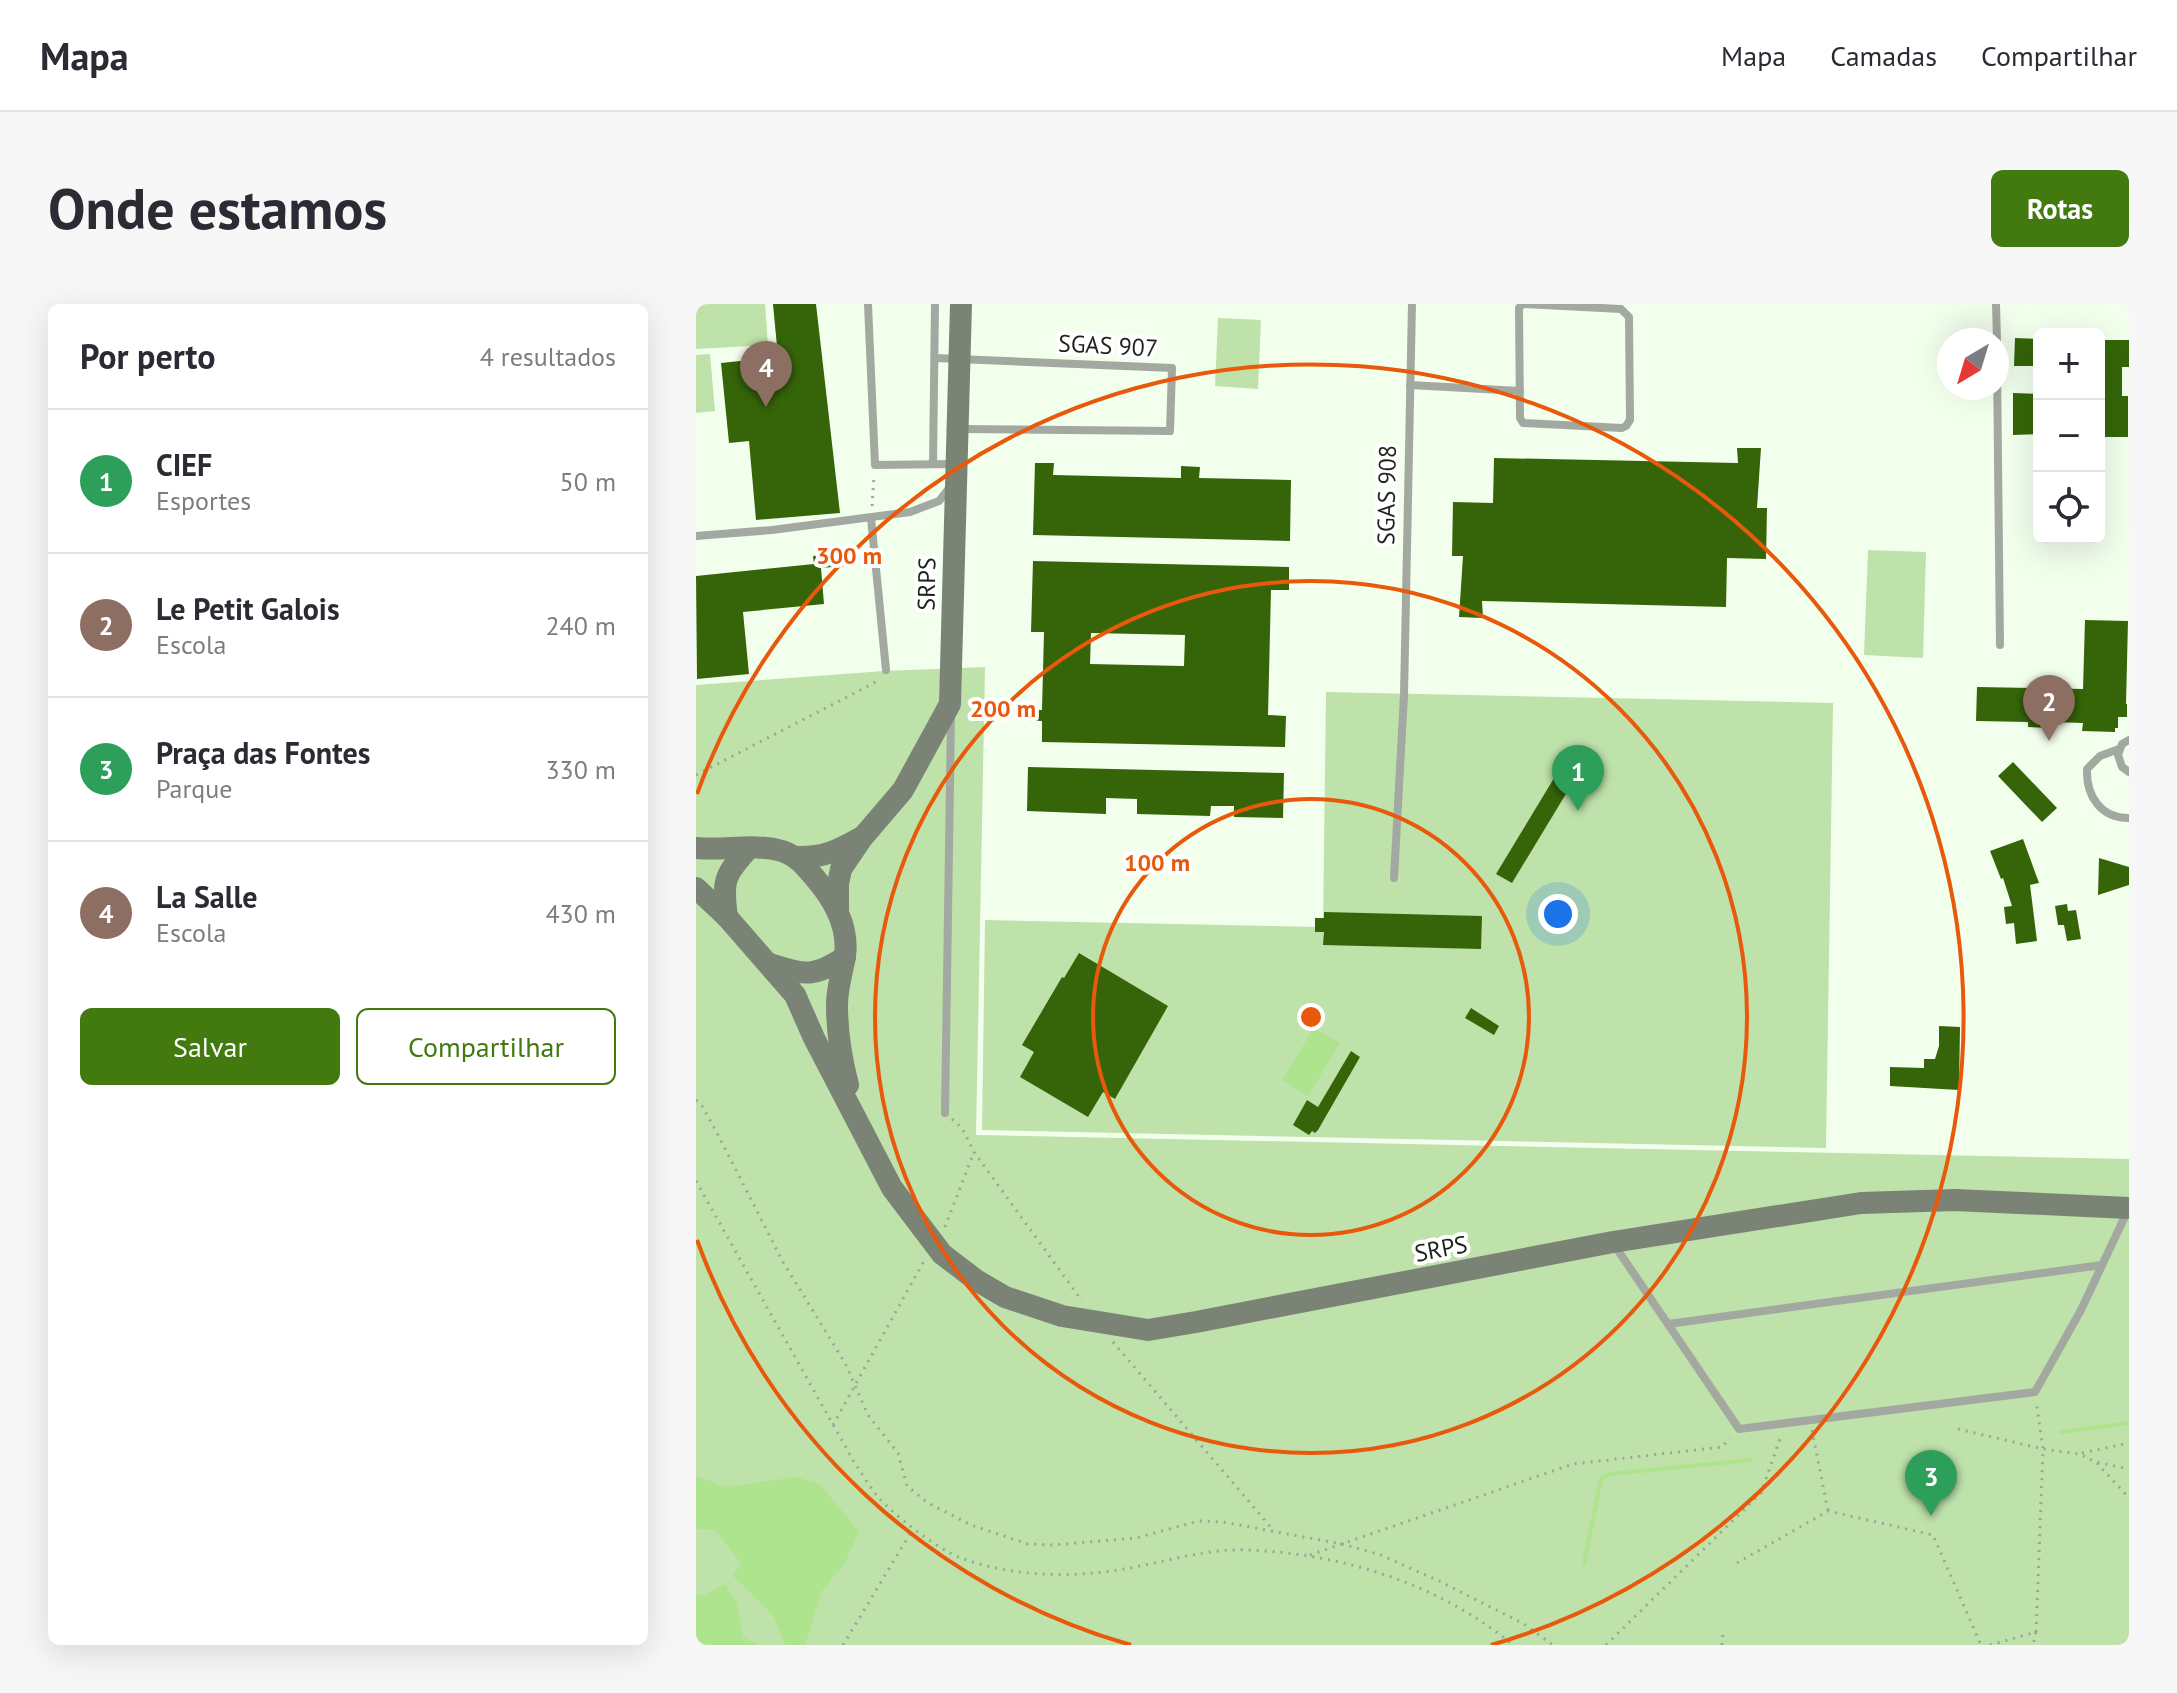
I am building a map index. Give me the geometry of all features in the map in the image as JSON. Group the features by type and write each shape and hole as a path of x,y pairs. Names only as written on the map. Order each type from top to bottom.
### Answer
{"main road":[{"name":"SRPS","path":"856,1116 841,1059 837,1021 839,978 845,957 845,937 838,910 838,884 841,869 862,838 903,790 950,704 961,304"},
{"name":"SRPS","path":"696,848 771,849 796,857 814,858 835,852 862,838"},
{"path":"727,917 724,892 727,875 749,848"},
{"name":"SRPS","path":"796,857 827,892 838,910"},
{"name":"SRPS","path":"696,888 727,917 795,995 892,1188 933,1245 976,1280 1005,1297 1062,1316 1148,1330 1613,1242 1861,1203 1955,1200 2129,1208"},
{"path":"770,964 800,973 822,971 845,957"}],"lane":[{"path":"696,536 759,532 871,518 910,512 939,501 956,472 933,464 875,465 868,304"},
{"path":"933,464 935,304"},
{"name":"SGAS 908","path":"1394,878 1404,686 1412,304"},
{"path":"1996,304 1997,328"},
{"path":"1520,305 1621,309 1629,317 1630,420 1626,426 1526,424 1520,418 1520,391 1520,305"},
{"path":"935,358 959,359"},
{"name":"SGAS 907","path":"958,429 1170,431 1172,368 959,359"},
{"path":"1410,385 1520,391"},
{"path":"1997,400 2000,645"},
{"path":"871,518 886,670"},
{"path":"945,1113 950,704"},
{"path":"2129,740 2119,749 2119,762 2129,772"},
{"path":"2119,749 2100,756 2087,769 2087,785 2095,803 2112,814 2129,818"},
{"path":"1613,1242 1739,1429 2035,1392 2081,1310 2129,1208"},
{"path":"1668,1324 2102,1265"}],"path":[{"path":"871,518 875,465"},
{"path":"696,775 874,683 886,670"},
{"path":"696,1100 709,1118 783,1262 845,1363 868,1415 898,1453 907,1486 928,1503 971,1525 1028,1544 1136,1538 1199,1521 1223,1522 1342,1544 1381,1555 1439,1581 1524,1624 1553,1645"},
{"path":"945,1113 962,1128 974,1152 1097,1323 1274,1531"},
{"path":"833,1425 942,1234 974,1152"},
{"path":"696,1181 854,1462 878,1497 913,1529 959,1557 1009,1570 1057,1575 1110,1571 1185,1556 1247,1550 1306,1556 1342,1562 1417,1587 1466,1612 1513,1645"},
{"path":"2033,1645 2043,1449 2035,1392"},
{"path":"1810,1422 1828,1511"},
{"path":"1606,1645 1761,1493 1785,1425"},
{"path":"1306,1556 1573,1464 1722,1447 1739,1429"},
{"path":"1958,1429 2079,1454 2096,1462 2129,1469"},
{"path":"2079,1454 2129,1443"},
{"path":"2096,1462 2129,1498"},
{"path":"1737,1563 1828,1511 1933,1535 1981,1645"},
{"path":"843,1645 913,1529"},
{"path":"1722,1645 1723,1632"},
{"path":"1990,1645 2036,1632"}],"shaded area":[{"path":"696,304 765,304 768,345 696,349"},
{"path":"1218,318 1261,320 1258,389 1215,386"},
{"path":"710,354 715,411 696,413 696,355"},
{"path":"1868,550 1926,552 1923,658 1864,655"},
{"path":"985,667 976,1135 2129,1159 2129,1645 696,1645 696,685"},
{"path":"1326,692 1833,703 1826,1148 982,1130 985,920 1323,927"},
{"path":"1314,1028 1340,1043 1308,1096 1282,1080"},
{"path":"696,1476 726,1487 797,1477 821,1485 859,1532 844,1564 822,1591 805,1645 785,1645 773,1615 733,1576 741,1564 715,1530 696,1529"},
{"path":"725,1584 736,1601 743,1636 759,1645 696,1645 696,1595 704,1595"}],"building":[{"path":"773,304 816,304 840,513 756,520 749,441 729,443 721,363 778,357"},
{"path":"2015,338 2033,339 2033,366 2014,366"},
{"path":"2105,340 2129,340 2129,367 2122,367 2122,396 2128,396 2128,437 2105,437"},
{"path":"2013,393 2033,394 2033,434 2013,435"},
{"path":"1737,448 1761,448 1757,508 1767,508 1766,559 1727,558 1726,607 1482,601 1483,618 1459,617 1463,556 1452,556 1453,502 1493,503 1494,458 1738,463"},
{"path":"1035,463 1054,463 1053,475 1181,478 1181,466 1200,467 1199,478 1291,480 1290,541 1033,535"},
{"path":"855,552 856,565 821,568 824,604 743,612 749,674 697,679 696,576 814,564 813,556"},
{"path":"1033,561 1289,567 1289,590 1271,590 1268,715 1286,716 1285,747 1042,742 1042,721 1016,720 1016,710 1042,710 1044,632 1031,632","holes":["1091,633 1185,635 1184,666 1090,664"]},
{"path":"2085,620 2128,621 2127,717 2118,717 2115,732 2082,731 2083,723 2052,722 2051,728 2028,727 2028,722 1976,721 1977,687 2083,689"},
{"path":"1565,760 1581,769 1512,883 1496,874"},
{"path":"2013,762 2057,808 2042,822 1998,776"},
{"path":"1028,767 1284,773 1283,818 1234,817 1234,806 1211,806 1210,816 1137,814 1137,799 1106,798 1106,814 1027,811"},
{"path":"2023,839 2039,883 2030,885 2037,941 2016,944 2014,923 2006,924 2004,907 2012,906 1990,851"},
{"path":"2099,858 2129,867 2129,885 2098,895"},
{"path":"2067,904 2068,911 2076,910 2081,939 2067,941 2064,925 2058,925 2055,906"},
{"path":"1324,912 1482,916 1481,949 1323,945 1324,932 1315,932 1315,918 1324,918"},
{"path":"1079,953 1168,1006 1115,1099 1103,1092 1088,1117 1020,1077 1034,1052 1022,1045"},
{"path":"1471,1008 1499,1026 1494,1035 1465,1018"},
{"path":"1939,1026 1960,1027 1959,1090 1890,1086 1890,1067 1924,1068 1924,1059 1935,1059 1939,1046"},
{"path":"1351,1051 1360,1057 1318,1130 1309,1135 1293,1125 1307,1100 1318,1107"}],"waterway":[{"path":"2061,1432 2129,1423"},
{"path":"1584,1564 1601,1479 1609,1474 1751,1460"}],"place":[{"name":"La Salle","path":"766,407"},
{"name":"Le Petit Galois","path":"2049,741"},
{"name":"CIEF","path":"1578,811"},
{"name":"Praça das Fontes","path":"1931,1516"}]}
